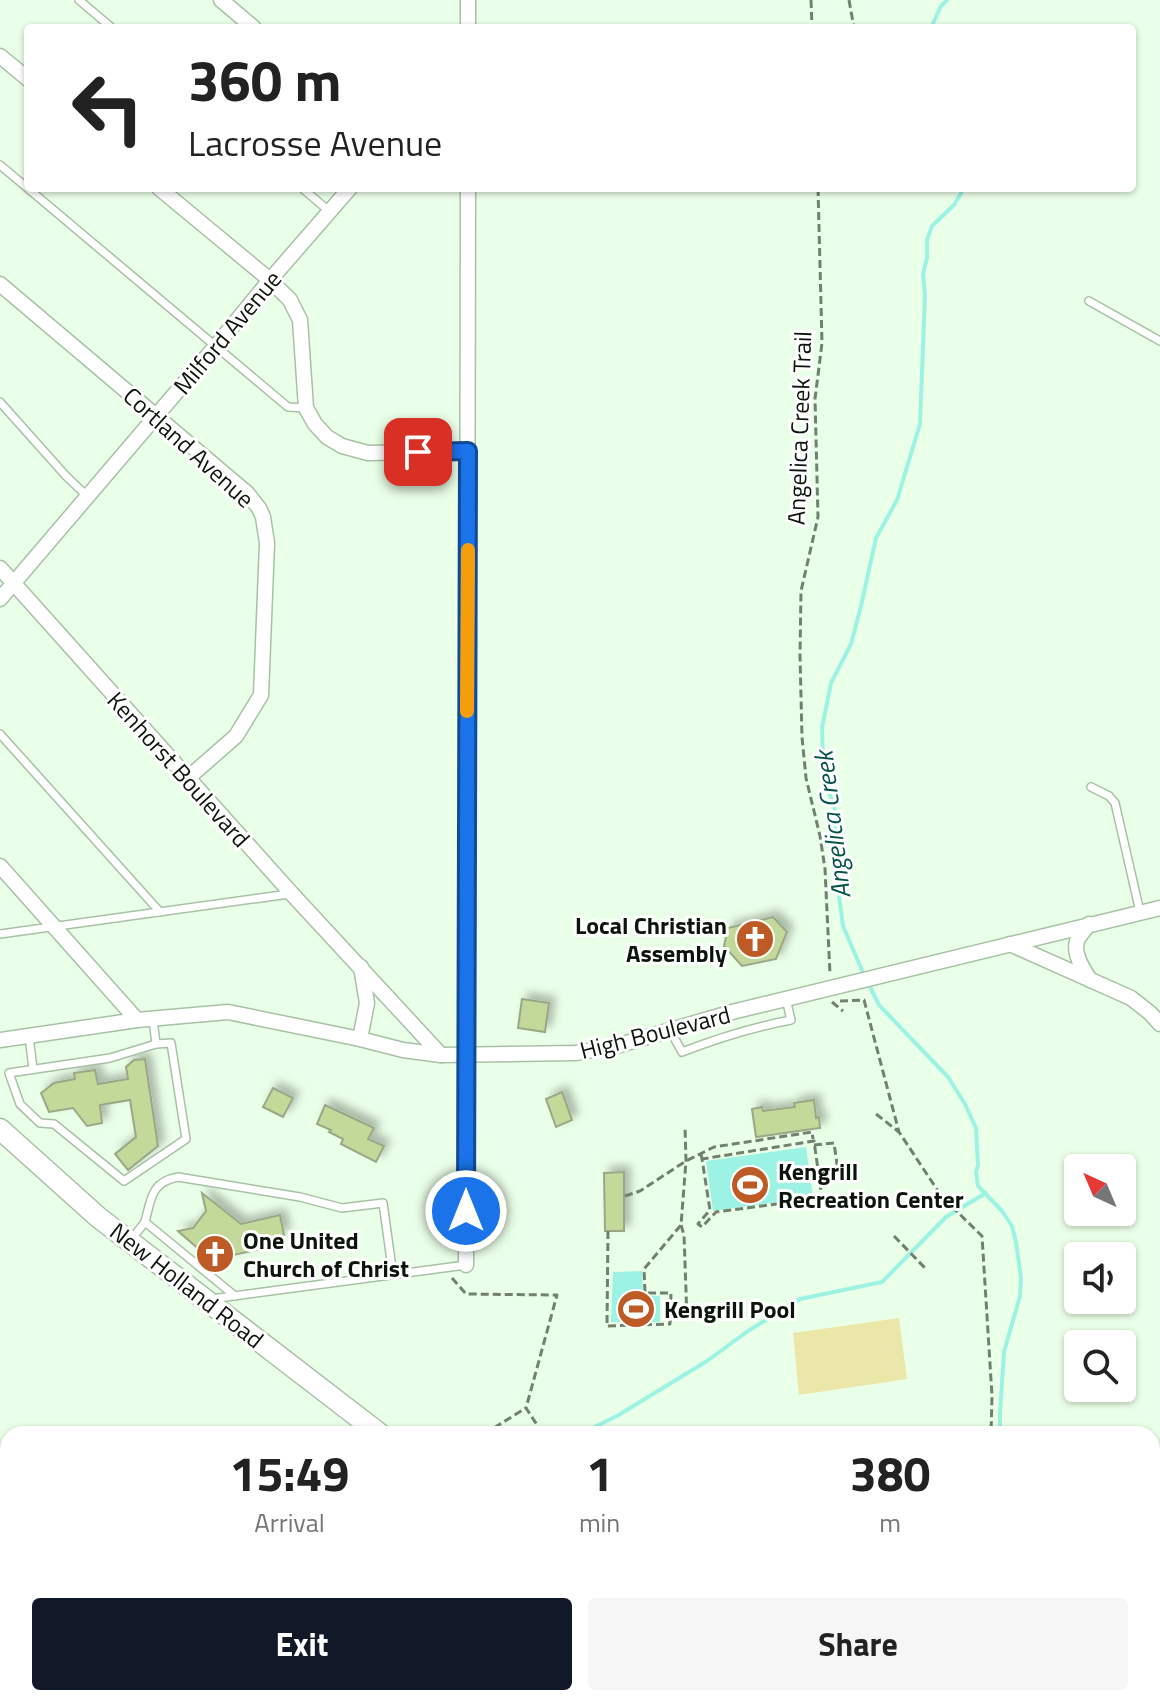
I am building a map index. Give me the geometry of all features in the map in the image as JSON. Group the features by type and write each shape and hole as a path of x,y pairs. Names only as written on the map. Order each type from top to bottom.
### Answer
{"main road":[{"name":"New Holland Road","path":"3,1137 130,1242 370,1426"}],"street":[{"path":"221,0 249,24"},
{"path":"468,0 468,24"},
{"path":"0,56 24,76"},
{"path":"164,192 290,300 300,320 306,408 327,437 342,446 368,453 468,451"},
{"name":"Milford Avenue","path":"0,599 346,192"},
{"path":"466,1265 468,192"},
{"name":"Cortland Avenue","path":"0,284 247,493 263,517 267,559 261,695 236,736 188,778"},
{"name":"Kenhorst Boulevard","path":"0,568 441,1055"},
{"path":"0,866 137,1020"},
{"name":"High Boulevard","path":"0,1040 137,1020 228,1012 403,1050 441,1055 576,1053 616,1046 836,986 1160,908"},
{"path":"1089,924 1077,941 1077,952 1090,980"},
{"path":"1010,944 1131,998 1160,1024"},
{"path":"360,1039 367,1003 361,967"}],"lane":[{"path":"79,0 107,24"},
{"path":"0,165 24,185"},
{"path":"32,192 288,407 306,408"},
{"path":"307,192 329,211"},
{"path":"1089,301 1160,341"},
{"path":"0,402 88,497"},
{"path":"0,734 160,912"},
{"path":"1091,787 1109,796 1115,803 1140,912"},
{"path":"0,934 292,894"},
{"path":"670,1030 682,1052 718,1038 791,1020 786,999"},
{"path":"153,1019 156,1044"},
{"path":"29,1035 33,1069"},
{"path":"171,1043 186,1139 124,1181 54,1124 40,1123 20,1104 9,1073 33,1069 110,1058 156,1044 171,1043"},
{"path":"130,1242 145,1222 158,1185 178,1177 300,1197 342,1208 383,1203 393,1275"},
{"path":"145,1222 235,1296"},
{"path":"206,1300 466,1265"}],"path":[{"path":"811,0 812,24"},
{"path":"849,0 853,24"},
{"name":"Angelica Creek Trail","path":"818,192 822,343 815,399 818,517 801,591 800,669 806,778 825,869 836,986"},
{"path":"843,1011 832,1002 864,1000 899,1132"},
{"path":"876,1114 899,1132 942,1197 982,1236 991,1426"},
{"path":"685,1127 681,1225 687,1320"},
{"path":"812,1132 822,1198 716,1212 702,1227 698,1224 710,1210 701,1156 714,1147 812,1132"},
{"path":"718,1140 720,1147"},
{"path":"625,1196 640,1191 686,1161 701,1156 834,1143 838,1171 818,1174"},
{"path":"608,1231 607,1326 670,1324 671,1293 645,1293 644,1269 681,1225"},
{"path":"894,1236 926,1269"},
{"path":"443,1268 466,1294 557,1295 526,1408 497,1426"},
{"path":"526,1408 538,1426"}],"shaded area":[{"path":"899,1318 907,1379 799,1395 793,1333"}],"water":[{"path":"806,1147 813,1197 713,1211 706,1161"},
{"name":"Kengrill Pool","path":"642,1271 643,1295 660,1296 660,1322 611,1322 613,1272"}],"building":[{"name":"Local Christian Assembly","path":"773,917 787,932 776,959 742,966 724,946 728,928"},
{"path":"522,999 549,1003 545,1032 518,1028"},
{"path":"145,1059 158,1146 128,1170 115,1154 136,1137 130,1100 100,1105 102,1123 87,1126 73,1108 49,1112 41,1093 54,1083 75,1079 74,1073 95,1070 98,1084 128,1079 126,1067 134,1060"},
{"path":"273,1088 293,1098 283,1117 263,1107"},
{"path":"562,1092 572,1120 556,1127 546,1099"},
{"path":"814,1100 820,1128 756,1137 752,1109 762,1107 763,1111 795,1107 794,1103"},
{"path":"325,1105 374,1128 368,1139 384,1146 376,1162 341,1144 343,1139 317,1124"},
{"path":"624,1172 624,1231 605,1231 604,1173"},
{"path":"202,1193 241,1224 280,1215 284,1235 273,1237 274,1246 211,1260 178,1231 193,1228 206,1211"}],"waterway":[{"name":"Angelica Creek","path":"933,24 947,0"},
{"name":"Angelica Creek","path":"864,975 843,926 836,813 823,763 822,728 831,683 851,644 876,538 897,500 920,424 923,274 927,240 932,226 954,205 962,192"},
{"name":"Angelica Creek","path":"868,983 879,1005 948,1077 965,1104 976,1128 978,1186 1012,1226 1021,1278 1020,1296 1004,1352 1000,1426"},
{"path":"596,1426 707,1361 800,1299 882,1282 946,1217 986,1193"}],"slow traffic":[{"path":"467,711 468,550"}],"place":[{"name":"Local Christian Assembly","path":"755,939"},
{"name":"Kengrill Recreation Center","path":"750,1185"},
{"name":"One United Church of Christ","path":"215,1254"},
{"name":"Kengrill Pool","path":"636,1309"}],"route":[{"path":"418,452 468,451 466,1211"}]}
